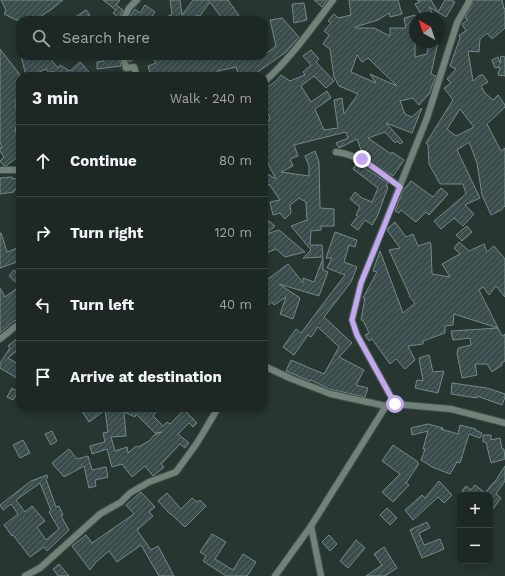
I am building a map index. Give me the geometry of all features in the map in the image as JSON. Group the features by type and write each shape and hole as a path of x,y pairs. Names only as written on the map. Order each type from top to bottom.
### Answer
{"street":[{"path":"125,16 128,8 137,0"},
{"path":"268,79 279,69 333,0"},
{"path":"395,404 357,335 352,320 361,283 427,118 457,23 470,0"},
{"path":"124,60 126,68 134,67 135,72"},
{"path":"336,152 345,153 362,159 400,187"},
{"path":"0,170 16,170"},
{"path":"0,339 16,326"},
{"path":"268,368 331,394 386,406 395,404 451,409 505,424"},
{"path":"275,576 311,526 386,406"},
{"path":"25,576 40,568 100,514 121,502 130,493 149,482 176,472 215,412"},
{"path":"311,526 321,576"}],"building":[{"path":"1,0 63,0 41,16 16,16 16,20 4,14 6,10"},
{"path":"103,0 120,0 116,5 123,10 120,16 117,16 113,13 116,10"},
{"path":"170,0 180,0 182,15 193,0 228,0 239,16 220,16 210,2 200,16 169,16 172,14"},
{"path":"314,0 327,0 322,7"},
{"path":"349,0 398,0 402,14 390,17 389,13 378,20 355,28 374,28 390,36 390,28 406,28 404,18 409,17 409,48 415,48 415,57 427,54 428,48 437,48 431,74 436,76 429,94 419,105 413,98 400,101 405,114 412,117 422,108 412,133 386,123 403,142 400,144 397,141 395,143 385,132 368,138 391,154 392,152 404,160 393,176 362,156 364,153 361,150 357,139 339,148 336,143 348,138 346,132 294,145 298,156 290,159 293,166 281,172 309,176 309,166 305,156 315,151 319,162 320,208 334,209 334,226 321,226 321,230 311,231 310,245 322,245 323,257 303,258 311,250 291,226 307,220 306,202 299,198 290,205 291,213 285,219 280,213 273,215 270,202 280,200 269,184 268,186 268,174 276,179 268,164 268,121 270,117 268,115 268,87 281,75 290,81 305,75 303,72 311,65 303,56 311,50 319,59 316,62 334,81 326,88 314,76 301,86 311,102 327,91 331,98 315,109 324,130 338,128 334,100 342,98 344,114 358,94 339,86 334,77 330,49 323,44 329,35 324,31 331,23 328,21 334,14 338,18 351,15","holes":["357,55 362,62 368,58 397,86 370,74 376,83 351,72"]},
{"path":"417,0 431,0 438,12 429,7 432,12 420,12 415,4 420,2"},
{"path":"445,0 451,0 455,2 446,17 445,12 438,12"},
{"path":"474,0 502,0 504,9 505,8 505,28 492,39 487,33 480,39 479,52 468,51 473,81 480,75 483,75 488,82 481,86 485,93 493,100 498,95 505,105 505,107 487,124 501,151 505,148 505,206 501,210 491,215 482,195 477,163 469,142 457,150 480,198 465,205 474,214 463,226 454,218 441,229 434,221 466,194 463,184 440,184 429,164 428,145 426,143 453,100 444,88 451,83 447,79 456,69 450,66 460,38 459,35 466,31 462,24 468,20 465,18","holes":["460,109 474,127 456,136 447,129"]},
{"path":"304,3 307,20 294,23 292,4"},
{"path":"145,5 155,12 152,16 131,16 135,9 140,13"},
{"path":"86,10 90,15 88,16 77,16"},
{"path":"282,18 299,37 286,52 258,72 238,72 236,67 218,72 150,72 148,66 156,63 154,60 268,60 268,52 276,46 270,20"},
{"path":"0,49 18,72 16,72 16,158 6,166 4,166 0,161 4,157 0,151 0,148 2,147 0,142"},
{"path":"501,56 505,57 505,76 498,75 500,67 495,68 492,60 498,57 500,63"},
{"path":"22,60 51,60 58,68 60,65 70,71 80,62 89,72 48,72 46,69 39,72 25,72"},
{"path":"120,60 121,66 97,69 97,62"},
{"path":"357,163 388,183 386,186 388,187 377,217 372,225 365,220 358,230 351,225 358,216 356,215 360,207 350,199 355,192 362,198 372,202 378,188 353,169"},
{"path":"12,177 12,179 16,178 16,190 14,190 14,192 0,194 0,178"},
{"path":"411,181 433,197 441,188 448,194 429,215 426,212 416,222 401,210 399,213 395,211 402,192"},
{"path":"269,221 275,226 268,232"},
{"path":"395,222 406,237 413,234 418,246 430,242 432,274 450,277 442,264 460,254 454,248 459,242 469,251 484,244 487,252 494,246 505,259 505,297 496,286 489,295 483,287 479,290 498,328 454,314 453,325 445,326 445,333 423,341 423,344 408,346 415,360 405,369 396,359 390,364 372,339 369,341 365,335 369,333 363,320 361,320 365,298 363,298 377,272 373,271 380,251 403,313 415,303 409,296 389,250 400,248 387,230"},
{"path":"467,226 472,232 462,241 456,235"},
{"path":"279,230 305,252 285,257 276,249 268,252 268,233"},
{"path":"335,232 357,240 355,247 349,245 344,262 357,267 351,282 324,317 352,343 339,357 364,370 356,385 368,388 365,397 329,389 311,380 310,381 286,371 291,360 324,374 339,347 318,327 311,337 308,335 294,355 283,347 296,329 301,333 345,275 327,268 332,258 326,258"},
{"path":"1,233 7,252 16,249 16,262 0,268"},
{"path":"323,258 323,270 328,272 319,296 279,284 300,298 293,319 280,314 286,297 274,305 272,302 268,305 268,279 288,264 303,283 303,278 314,282"},
{"path":"14,270 16,272 16,282 9,276"},
{"path":"0,288 5,297 16,289 16,320 0,333"},
{"path":"498,328 502,336 505,334 505,361 492,372 487,364 475,364 477,375 462,378 457,353 458,348 471,345 470,338 453,340 451,331"},
{"path":"16,339 16,351 8,358 16,363 16,378 0,368 0,363 10,348 8,346"},
{"path":"429,355 433,372 444,371 438,393 415,388 417,380 423,381 419,358"},
{"path":"452,383 487,388 505,394 505,397 502,405 477,396 477,398 451,394"},
{"path":"12,388 16,391 16,395 13,400 7,397"},
{"path":"83,412 102,412 89,422"},
{"path":"105,412 124,412 156,412 153,416 163,426 167,422 170,424 182,412 186,412 197,423 193,427 189,423 178,434 189,443 185,448 180,444 161,464 164,467 153,476 145,466 132,477 122,464 112,467 107,449 92,454 90,446 105,442 103,433 108,432","holes":["124,412 135,417 136,414 155,433 162,432 154,435 149,441 138,447 136,446 128,453 127,447 115,451 111,437 126,436"]},
{"path":"428,424 458,434 460,425 476,429 475,430 482,433 480,438 469,434 460,463 457,462 450,474 432,467 421,460 425,449 423,449 428,431 412,435 411,428"},
{"path":"52,431 57,441 51,445 45,434"},
{"path":"483,435 491,435 491,440 500,438 502,449 504,449 505,459 491,463 486,442 483,442"},
{"path":"23,440 30,453 20,458 13,445"},
{"path":"393,445 418,462 418,465 406,483 409,485 393,502 382,492 400,474 382,461"},
{"path":"69,449 77,459 88,456 92,470 106,467 108,477 95,480 96,486 89,488 84,466 64,477 52,463"},
{"path":"505,466 505,481 496,494 501,498 493,509 493,492 486,492 494,483"},
{"path":"47,475 48,477 46,479 56,507 59,506 63,515 61,516 69,530 47,551 44,547 30,557 4,525 18,514 11,504 3,510 0,505 31,481","holes":["40,483 51,510 49,512 59,529 46,540 37,527 45,521 32,506 25,512 16,500"]},
{"path":"439,481 452,495 444,503 438,497 413,520 405,510 422,495 425,498"},
{"path":"475,485 484,492 462,491 466,486 471,490"},
{"path":"141,492 155,507 149,512 153,516 137,530 151,550 158,546 174,576 159,576 141,545 117,562 109,551 96,562 90,570 72,546 86,535 92,543 134,514 126,505"},
{"path":"167,493 181,509 192,498 197,502 200,500 206,506 185,527 158,501"},
{"path":"387,508 397,518 390,525 380,515"},
{"path":"427,522 430,528 419,533 424,545 440,539 444,549 422,558 410,530"},
{"path":"212,534 226,542 215,559 233,570 243,554 256,562 247,576 226,576 203,561 206,556 200,552"},
{"path":"329,535 337,544 330,551 322,542"},
{"path":"356,540 365,548 348,568 340,561"},
{"path":"384,547 397,568 385,576 366,576 382,565 374,554"},
{"path":"59,564 69,576 58,576 53,569"}],"route":[{"path":"362,159 400,187 361,283 352,320 357,335 395,404"}]}
